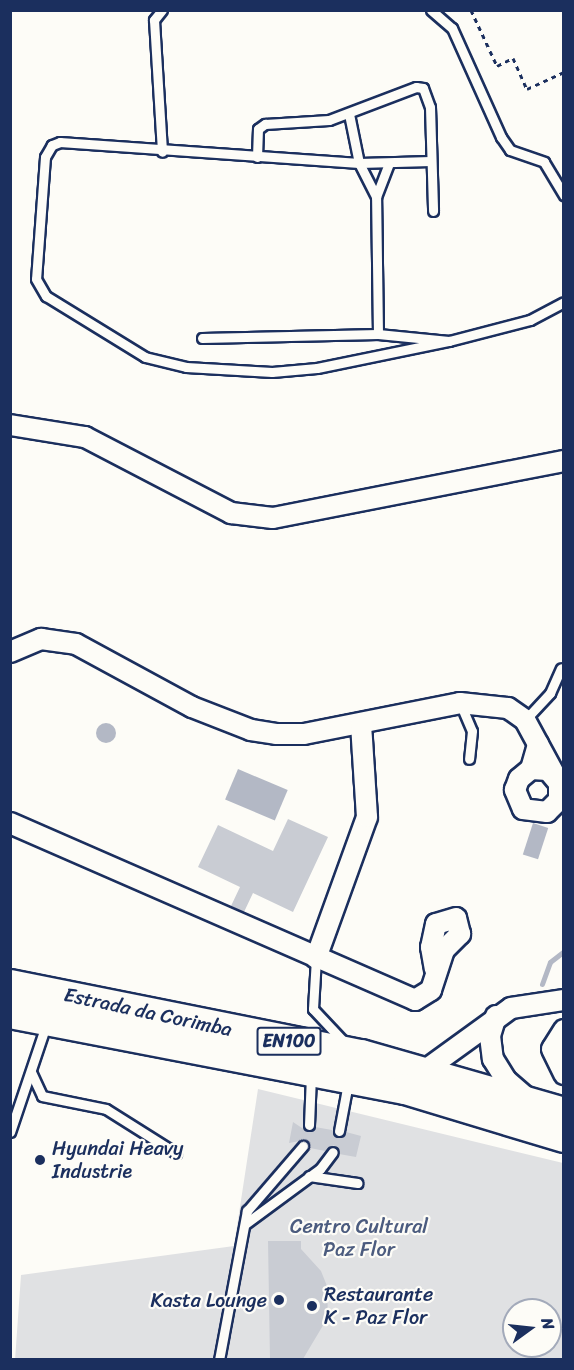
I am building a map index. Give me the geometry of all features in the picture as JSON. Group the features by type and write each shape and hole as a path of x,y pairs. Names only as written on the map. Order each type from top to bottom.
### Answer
{"main road":[{"name":"Estrada da Corimba","path":"10,985 355,1066 463,1105 564,1137"},
{"name":"Estrada da Corimba","path":"10,1013 312,1069 355,1066 424,1071 564,1113"}],"street":[{"path":"10,425 85,437 231,513 273,518 564,461"},
{"path":"10,652 41,639 76,644 192,707 250,730 304,734 460,703 507,708 525,720 561,789"},
{"path":"316,958 367,817 361,724"},
{"path":"538,744 531,769 519,779 515,790 523,809 547,813 561,789"},
{"path":"531,769 548,770 561,789"},
{"path":"10,824 415,1000 430,990 435,969"},
{"path":"424,1071 496,1016 511,1008 564,1000"},
{"path":"496,1016 490,1036 493,1059 506,1080 530,1101"},
{"path":"564,1030 552,1049 564,1074"}],"lane":[{"path":"162,10 154,20 162,152"},
{"path":"431,10 452,28 501,137 510,150 544,162 564,195"},
{"path":"257,157 258,129 265,124 349,114 416,87 423,88 430,107 432,211"},
{"path":"349,114 359,163 376,197"},
{"path":"431,161 359,163 162,152 60,142 48,149 36,279 46,296 145,357 186,368 272,372 317,368 449,341 530,320 564,302"},
{"path":"378,334 376,197 389,163"},
{"path":"202,338 378,334 449,341"},
{"path":"525,720 550,693 561,668"},
{"path":"460,703 472,731 469,759"},
{"path":"316,958 313,1009 355,1066 339,1131"},
{"path":"10,1132 48,1019"},
{"path":"309,1125 312,1069"},
{"path":"31,1072 42,1096 106,1109 176,1153"},
{"path":"219,1359 245,1224 254,1198 303,1146"},
{"path":"245,1224 309,1176 333,1152"},
{"path":"309,1176 357,1183"}],"path":[{"path":"471,10 497,66 513,58 527,89 564,72"}],"green space":[{"name":"Centro Cultural Paz Flor","path":"258,1089 563,1163 563,1359 15,1360 21,1275 234,1246"}],"shaded area":[{"path":"106,723 113,726 116,733 113,740 106,743 99,740 96,733 99,726"},
{"path":"238,769 288,790 275,820 225,799"},
{"path":"533,823 548,828 538,859 523,854"}],"building":[{"path":"288,819 328,837 293,912 253,893 244,912 231,906 240,887 198,867 218,825 273,851"},
{"path":"293,1122 308,1132 315,1127 332,1130 337,1137 346,1132 361,1136 356,1157 339,1154 334,1145 325,1151 310,1148 305,1140 289,1143"},
{"path":"268,1241 301,1241 301,1249 321,1271 327,1286 328,1317 303,1359 270,1359"}],"waterway":[{"path":"542,984 550,962 564,951"}],"place":[{"name":"Hyundai Heavy Industrie","path":"40,1160"},
{"name":"Kasta Lounge","path":"279,1300"},
{"name":"Restaurante K - Paz Flor","path":"312,1306"}]}
